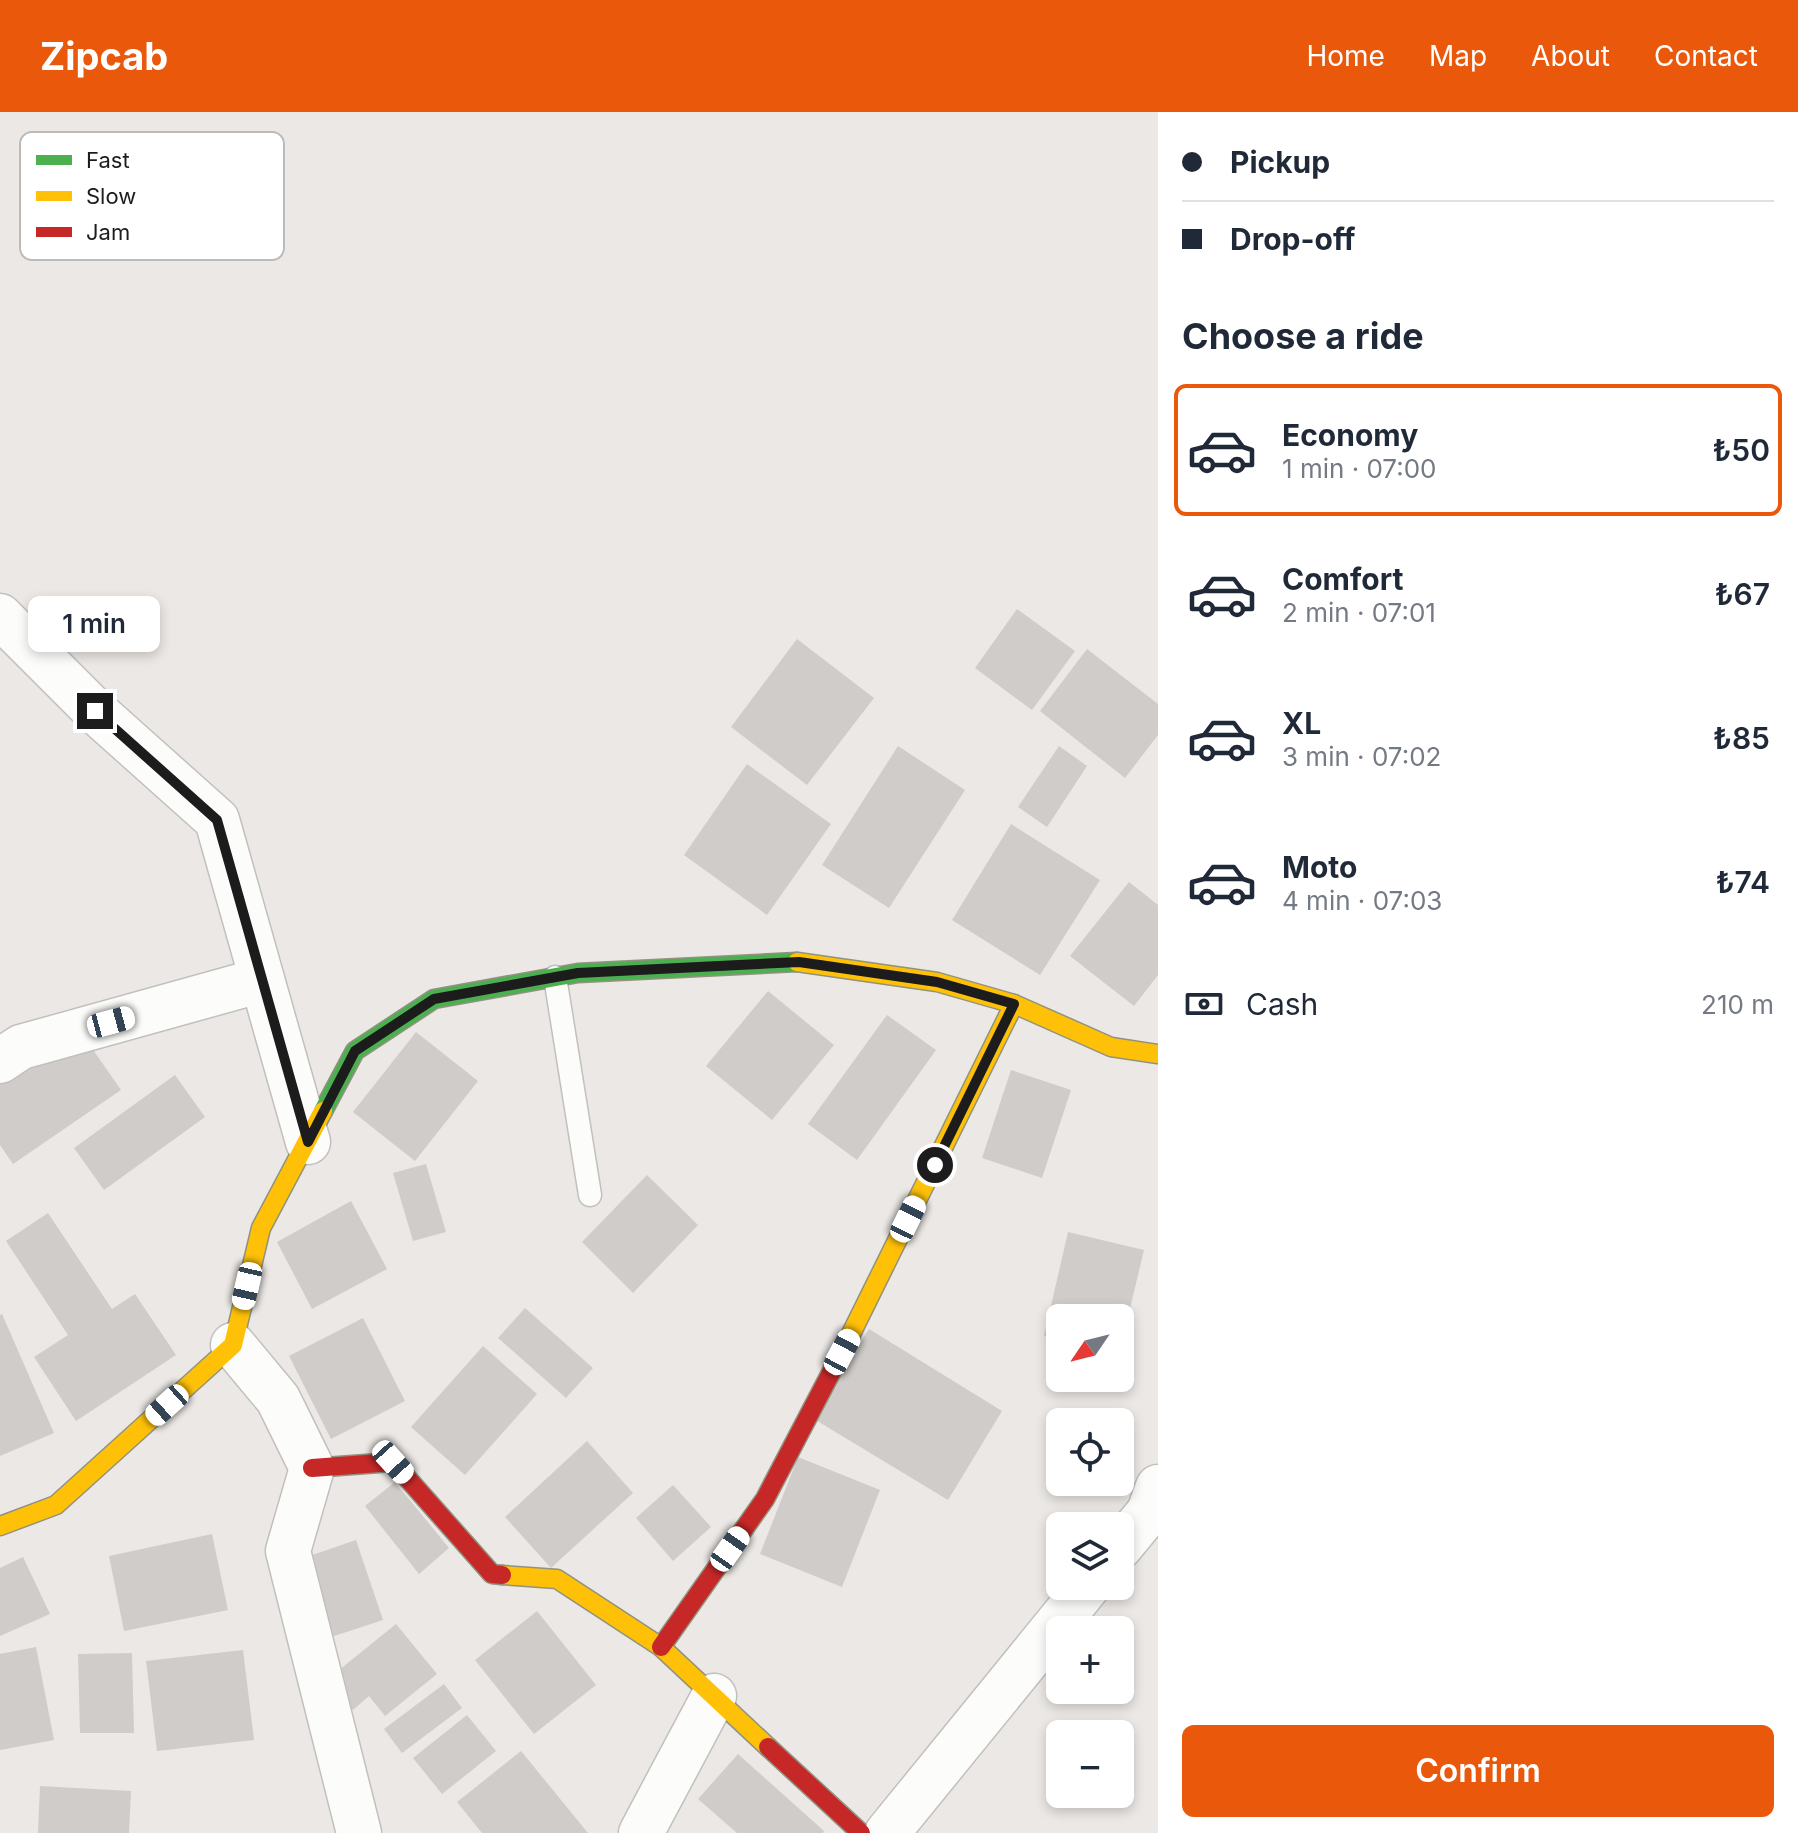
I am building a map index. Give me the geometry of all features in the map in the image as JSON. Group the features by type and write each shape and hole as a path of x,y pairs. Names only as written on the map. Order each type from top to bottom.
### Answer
{"street":[{"path":"0,616 95,711 217,820 308,1142"},
{"path":"0,1526 56,1505 233,1345 261,1228 355,1051 434,999 578,973 799,962 937,982 1014,1004 1111,1047 1158,1054"},
{"path":"0,1061 21,1047 262,980"},
{"path":"661,1647 765,1499 855,1327 1014,1004"},
{"path":"233,1345 278,1399 312,1468 288,1551 359,1833"},
{"path":"312,1468 393,1462 492,1574 557,1579 661,1647 861,1833"},
{"path":"1134,1530 1149,1512 1158,1487"},
{"path":"887,1833 1077,1600"},
{"path":"641,1833 714,1696"}],"lane":[{"path":"555,977 590,1195"}],"building":[{"path":"1017,609 1075,651 1032,710 975,668"},
{"path":"797,639 874,698 807,785 731,727"},
{"path":"1087,649 1158,704 1158,735 1125,778 1040,711"},
{"path":"898,746 965,790 889,908 822,865"},
{"path":"1059,746 1087,766 1047,827 1018,807"},
{"path":"747,764 831,824 767,915 684,855"},
{"path":"1011,824 1100,880 1040,975 952,920"},
{"path":"1129,882 1158,905 1158,975 1134,1006 1070,956"},
{"path":"768,991 834,1045 772,1120 706,1066"},
{"path":"887,1015 936,1050 857,1160 808,1124"},
{"path":"73,1021 121,1090 13,1164 0,1145 0,1071"},
{"path":"416,1032 478,1081 415,1161 353,1112"},
{"path":"1011,1070 1071,1090 1042,1178 982,1158"},
{"path":"175,1075 205,1117 104,1190 74,1148"},
{"path":"426,1164 446,1232 413,1241 393,1173"},
{"path":"647,1175 698,1225 633,1293 582,1242"},
{"path":"351,1201 387,1269 312,1309 277,1242"},
{"path":"48,1213 112,1309 135,1294 176,1355 76,1421 34,1357 68,1335 6,1241"},
{"path":"1068,1232 1144,1250 1131,1304 1051,1304"},
{"path":"525,1308 593,1368 566,1398 498,1338"},
{"path":"0,1315 54,1433 0,1456"},
{"path":"363,1318 405,1401 331,1439 289,1356"},
{"path":"869,1329 1002,1411 948,1500 814,1419"},
{"path":"483,1346 537,1394 465,1475 411,1427"},
{"path":"587,1441 633,1493 551,1568 505,1517"},
{"path":"798,1457 880,1490 842,1587 760,1554"},
{"path":"395,1482 449,1548 419,1574 365,1506"},
{"path":"673,1485 711,1527 673,1561 636,1518"},
{"path":"212,1534 228,1610 124,1631 109,1556"},
{"path":"356,1540 383,1620 325,1639 298,1560"},
{"path":"23,1557 50,1614 0,1636 0,1568"},
{"path":"537,1611 596,1685 534,1734 475,1660"},
{"path":"396,1624 437,1674 385,1716 369,1696 353,1710 328,1679"},
{"path":"36,1647 54,1740 0,1750 0,1654"},
{"path":"243,1650 254,1740 157,1751 146,1661"},
{"path":"132,1653 134,1733 80,1733 78,1654"},
{"path":"444,1684 462,1708 402,1753 384,1729"},
{"path":"467,1715 496,1751 442,1794 413,1758"},
{"path":"521,1751 588,1833 482,1833 457,1802"},
{"path":"738,1754 823,1833 737,1833 698,1799"},
{"path":"40,1786 131,1791 129,1833 38,1833"}],"traffic: fast":[{"path":"323,1111 355,1051 434,999 578,973 797,962"}],"traffic: slow":[{"path":"797,962 937,982 1014,1004 1111,1047 1158,1054"},
{"path":"845,1346 1014,1004"},
{"path":"0,1526 56,1505 233,1345 261,1228 323,1111"},
{"path":"502,1575 557,1579 661,1647 768,1747"}],"traffic: jam":[{"path":"661,1647 765,1499 845,1346"},
{"path":"312,1468 393,1462 492,1574 502,1575"},
{"path":"768,1747 861,1833"}],"route":[{"path":"95,711 217,820 308,1142 355,1051 434,999 578,973 799,962 937,982 1014,1004 935,1165"}]}
